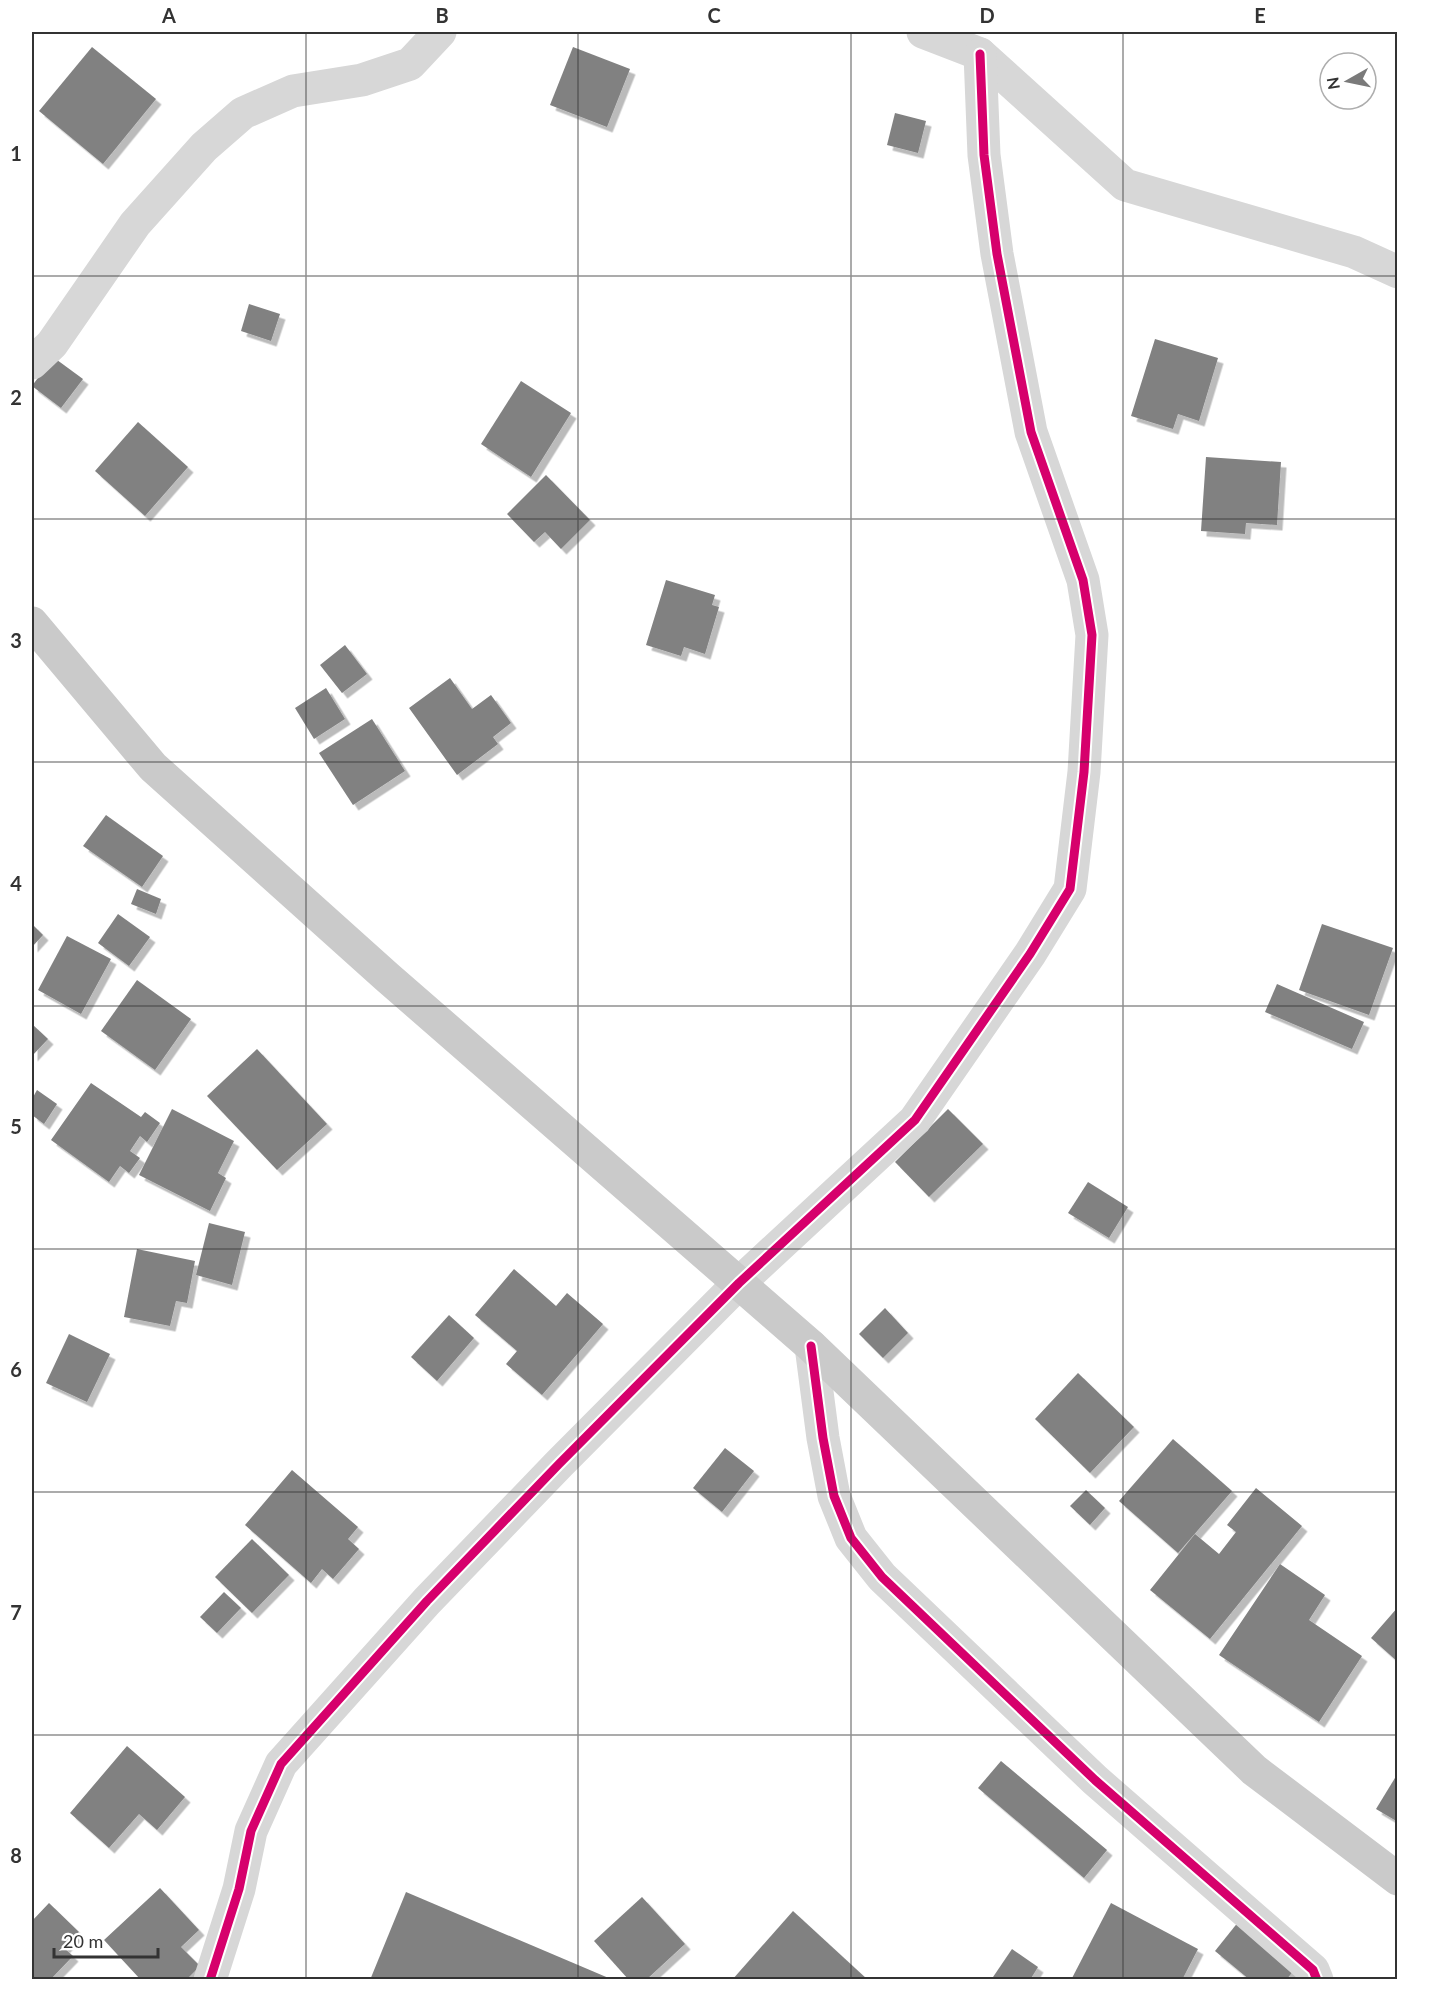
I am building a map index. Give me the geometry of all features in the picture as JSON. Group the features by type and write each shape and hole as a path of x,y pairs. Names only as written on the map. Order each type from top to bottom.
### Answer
{"main road":[{"path":"32,623 153,767 387,977 811,1346 1254,1770 1398,1879"}],"street":[{"path":"32,363 52,344 135,224 204,147 243,113 293,91 362,80 410,63 440,32"},
{"path":"923,32 981,54 1125,185 1354,252 1398,272"},
{"path":"210,1980 239,1889 251,1831 281,1764 435,1593 559,1464 740,1283 915,1120 1030,954 1070,890 1084,772 1092,635 1083,580 1031,432 999,265 984,155 981,54"},
{"path":"811,1346 823,1438 834,1496 851,1538 882,1577 1095,1780 1313,1970 1317,1980"}],"building":[{"path":"92,47 156,99 103,164 39,111"},
{"path":"573,47 630,69 607,127 550,105"},
{"path":"895,113 926,121 918,153 887,145"},
{"path":"249,304 280,314 271,341 241,331"},
{"path":"1155,339 1218,358 1199,421 1178,414 1173,429 1131,416"},
{"path":"53,357 83,379 61,408 32,386"},
{"path":"521,381 571,413 531,477 481,444"},
{"path":"138,422 188,467 145,516 95,471"},
{"path":"1206,457 1281,462 1277,525 1246,523 1245,534 1201,531"},
{"path":"546,475 590,520 561,549 545,532 534,542 507,514"},
{"path":"666,580 715,595 712,605 719,607 705,654 684,647 681,656 646,645"},
{"path":"345,645 367,674 342,693 320,665"},
{"path":"450,678 472,709 491,695 511,723 493,737 498,744 457,775 409,708"},
{"path":"326,688 345,719 314,739 295,708"},
{"path":"372,719 405,771 353,805 319,753"},
{"path":"106,815 163,856 142,887 83,846"},
{"path":"137,889 161,899 156,914 131,904"},
{"path":"118,914 150,937 129,966 98,943"},
{"path":"32,924 43,935 32,947"},
{"path":"1322,924 1393,948 1369,1015 1299,990"},
{"path":"67,936 111,959 81,1014 38,990"},
{"path":"137,980 191,1019 155,1070 101,1031"},
{"path":"1277,984 1364,1022 1352,1049 1265,1012"},
{"path":"32,1024 48,1039 32,1056"},
{"path":"257,1049 327,1124 277,1170 207,1096"},
{"path":"91,1083 141,1117 145,1112 160,1123 147,1142 140,1136 130,1151 140,1158 129,1173 120,1166 109,1182 51,1140"},
{"path":"37,1090 57,1104 44,1124 32,1115 32,1099"},
{"path":"172,1109 234,1141 218,1173 226,1178 210,1211 139,1175"},
{"path":"948,1109 983,1144 929,1197 895,1162"},
{"path":"1088,1182 1128,1207 1109,1238 1068,1213"},
{"path":"209,1223 245,1232 232,1285 196,1275"},
{"path":"137,1249 195,1261 187,1303 176,1301 170,1326 124,1317"},
{"path":"514,1269 556,1306 567,1293 603,1324 542,1395 506,1364 517,1351 475,1315"},
{"path":"885,1308 908,1333 883,1358 859,1334"},
{"path":"449,1315 474,1338 437,1381 411,1357"},
{"path":"69,1334 110,1354 87,1402 46,1383"},
{"path":"1078,1373 1134,1427 1090,1473 1035,1419"},
{"path":"1173,1439 1232,1491 1178,1553 1119,1501"},
{"path":"725,1448 754,1471 722,1512 693,1488"},
{"path":"292,1470 358,1527 348,1539 359,1549 333,1579 322,1569 311,1583 245,1525"},
{"path":"1256,1488 1302,1526 1210,1639 1150,1590 1195,1534 1219,1554 1236,1532 1227,1525"},
{"path":"1086,1490 1105,1508 1090,1525 1070,1506"},
{"path":"252,1539 289,1575 252,1613 215,1577"},
{"path":"1280,1564 1325,1595 1309,1620 1362,1656 1319,1722 1219,1655"},
{"path":"224,1592 241,1608 217,1633 200,1617"},
{"path":"1398,1607 1398,1662 1371,1638"},
{"path":"127,1746 185,1797 157,1830 139,1814 109,1848 70,1813"},
{"path":"1001,1761 1107,1850 1084,1878 978,1788"},
{"path":"1398,1773 1398,1822 1376,1809"},
{"path":"160,1888 199,1930 181,1947 200,1966 186,1980 141,1980 104,1940"},
{"path":"406,1892 611,1979 611,1980 370,1980"},
{"path":"642,1897 685,1944 646,1980 629,1980 594,1941"},
{"path":"49,1903 79,1932 64,1948 73,1956 50,1980 32,1980 32,1921"},
{"path":"1111,1903 1198,1949 1182,1980 1071,1980"},
{"path":"793,1911 868,1980 732,1980"},
{"path":"1243,1916 1300,1963 1286,1980 1250,1980 1215,1951"},
{"path":"1012,1949 1038,1967 1030,1980 991,1980"}],"cycle path":[{"path":"210,1980 239,1889 251,1831 281,1764 427,1601 559,1464 739,1283 915,1120 1030,954 1070,889 1084,772 1092,635 1083,580 1031,432 997,254 984,155 980,54"},
{"path":"811,1346 823,1438 834,1496 851,1538 882,1577 1095,1780 1313,1970 1317,1980"}]}
